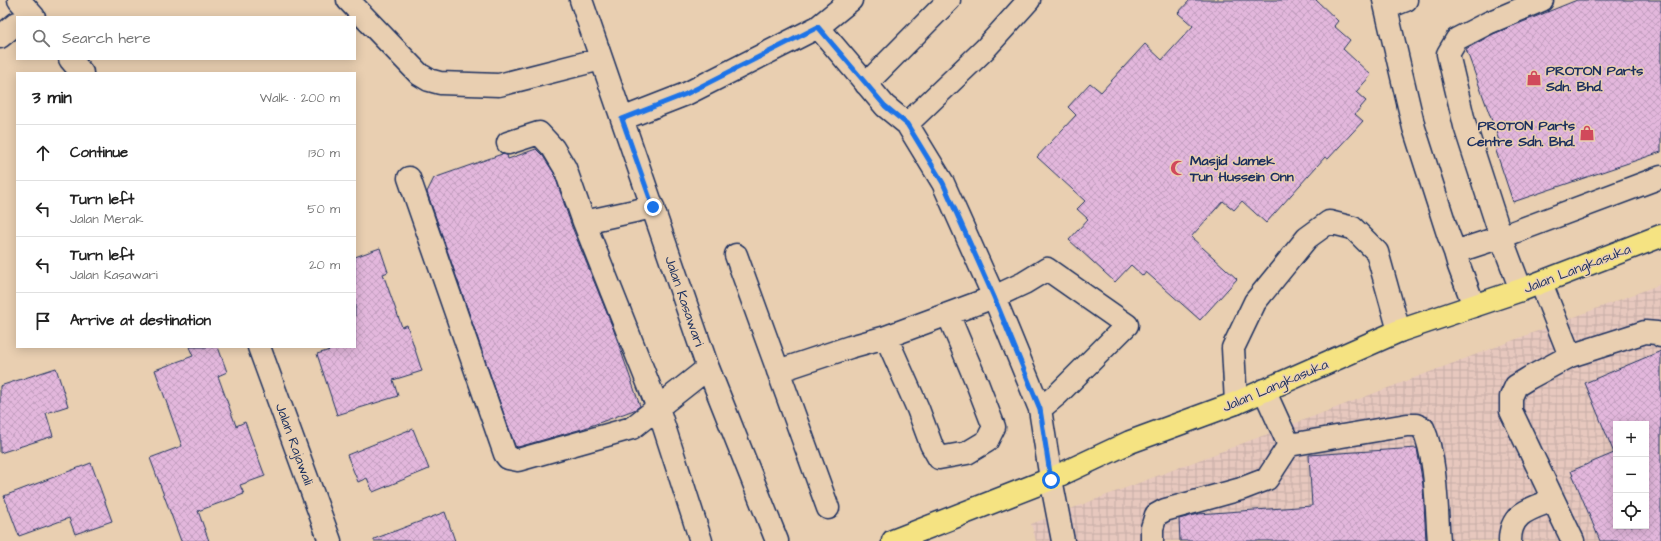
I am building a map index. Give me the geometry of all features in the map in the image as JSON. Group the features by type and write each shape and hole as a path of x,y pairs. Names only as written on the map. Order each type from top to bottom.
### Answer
{"main road":[{"name":"Jalan Langkasuka","path":"893,541 1051,480 1130,442 1236,403 1398,331 1531,287 1661,236"}],"street":[{"path":"348,0 419,74 440,83 499,85 601,59"},
{"name":"Jalan Kasawari","path":"581,0 708,368 777,541"},
{"path":"622,119 686,94 818,27 851,0"},
{"path":"866,84 949,0"},
{"path":"907,124 985,49 1029,0"},
{"path":"1542,0 1488,23 1457,39 1448,54 1465,126 1501,237 1570,356"},
{"path":"1392,3 1414,128 1448,234 1474,306"},
{"path":"0,37 16,22"},
{"path":"818,27 885,106 907,124 943,183 994,297 1040,409 1051,480 1063,541"},
{"path":"71,60 81,72"},
{"path":"508,143 539,133 554,148 565,168 584,222 658,408 701,541"},
{"path":"1455,252 1501,237 1661,177"},
{"path":"409,178 505,454 508,458 518,460 632,428 708,368"},
{"path":"584,222 653,207"},
{"path":"1236,403 1234,348 1255,302 1307,238 1329,222 1353,228 1377,252 1398,331"},
{"path":"736,255 828,508"},
{"path":"778,371 850,347 886,337 994,297 1024,283 1047,269 1127,325 1058,394 1040,409"},
{"path":"886,337 918,409 931,444 939,458 967,453 987,441 994,427 977,382 948,314"},
{"path":"1573,541 1511,411 1512,397 1516,386 1570,356 1645,332 1657,333 1661,336"},
{"name":"Jalan Rajawali","path":"259,348 330,541"},
{"path":"1264,390 1290,445"},
{"path":"1152,541 1152,528 1156,515 1165,510 1241,489 1267,479 1290,445 1416,425 1424,428 1428,439 1433,471 1439,541"},
{"path":"1510,541 1512,524 1521,513 1553,500"}],"shaded area":[{"path":"1661,284 1661,541 1036,541 1031,524"}],"building":[{"name":"Masjid Jamek Tun Hussein Onn","path":"1190,0 1316,0 1338,21 1334,26 1350,40 1343,49 1371,75 1356,92 1366,101 1355,114 1363,121 1328,159 1325,157 1266,223 1242,201 1234,210 1223,201 1191,237 1237,279 1200,320 1146,272 1143,276 1131,265 1115,282 1069,240 1088,219 1077,209 1085,201 1037,157 1076,115 1068,107 1090,83 1101,92 1145,44 1162,60 1193,26 1178,13"},
{"path":"1577,0 1661,0 1661,152 1513,202 1495,148 1501,146 1466,49 1493,34"},
{"path":"536,149 543,156 554,173 572,227 613,328 640,406 634,410 582,429 518,447 515,446 427,192 434,178 502,154 507,155 508,159"},
{"path":"380,248 388,272 383,274 402,327 407,325 422,371 393,380 398,396 337,415 317,354 337,348 356,348 356,257"},
{"path":"189,348 218,348 227,372 218,376 236,426 245,422 265,476 240,485 244,494 198,511 209,541 181,541 150,458 182,446 155,370 193,356"},
{"path":"1661,351 1661,541 1600,541 1571,471 1613,453 1613,529 1649,529 1649,421 1613,421 1613,451 1585,383"},
{"path":"56,368 68,406 46,413 53,436 0,453 0,386"},
{"path":"413,429 429,469 373,492 367,478 358,482 347,455"},
{"path":"1417,448 1423,485 1426,541 1180,541 1179,519 1198,514 1312,506 1309,455"},
{"path":"91,463 112,521 75,534 69,518 19,536 4,496"},
{"path":"445,512 455,541 374,541 374,539"}],"place":[{"name":"PROTON Parts Sdn. Bhd.","path":"1534,78"},
{"name":"PROTON Parts Centre Sdn. Bhd.","path":"1587,133"},
{"name":"Masjid Jamek Tun Hussein Onn","path":"1178,168"}],"route":[{"path":"653,207 622,119 686,94 818,27 885,106 907,124 943,183 994,297 1040,409 1051,480"}]}
